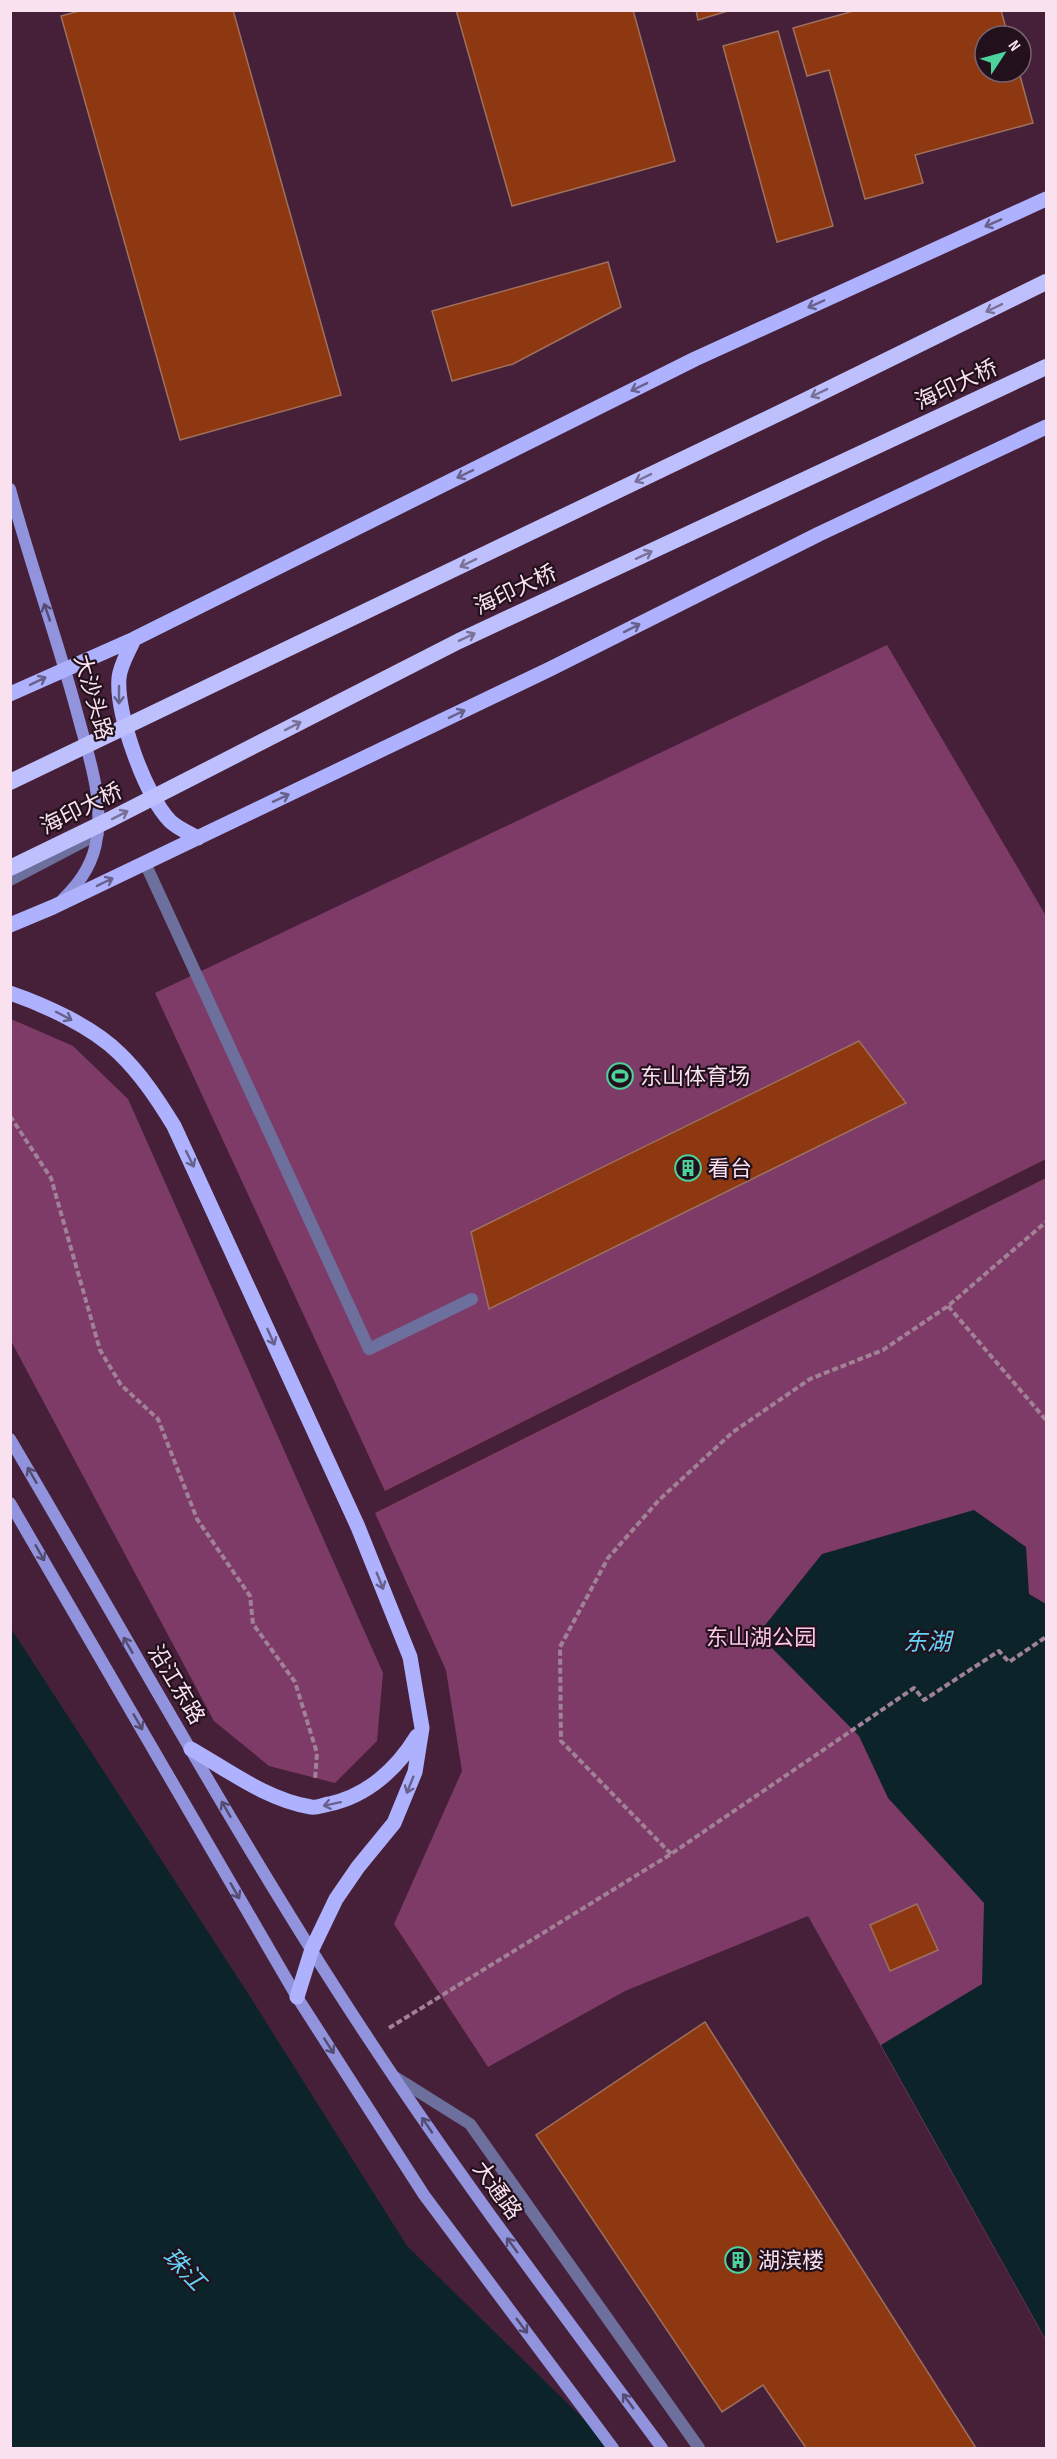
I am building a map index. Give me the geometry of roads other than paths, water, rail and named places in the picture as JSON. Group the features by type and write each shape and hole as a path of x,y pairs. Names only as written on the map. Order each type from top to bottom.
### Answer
{"highway":[{"name":"海印大桥","path":"10,782 1047,282"},
{"name":"海印大桥","path":"10,868 111,819 459,641 1047,367"}],"main road":[{"path":"10,694 134,639 694,359 1047,199"},
{"path":"10,927 550,669 819,534 1047,426"},
{"name":"大沙头路","path":"10,489 31,566 65,668 94,777 98,834 91,864 74,889 53,907"},
{"path":"134,639 119,676 119,704 131,746 161,808 171,822 198,838"},
{"path":"10,993 70,1019 117,1051 153,1093 174,1126 358,1527 410,1657 422,1728 415,1772 394,1823 358,1867 336,1899 312,1948 297,1997"},
{"name":"沿江东路","path":"10,1439 246,1844 312,1948"},
{"path":"10,1503 297,1997 424,2195 613,2448"},
{"path":"191,1749 265,1792 313,1808 348,1800 381,1780 407,1753 422,1728"},
{"name":"大通路","path":"312,1948 459,2174 662,2448"}],"lane":[{"path":"10,880 98,834"},
{"path":"145,863 369,1349 472,1299"},
{"path":"394,2077 470,2124 699,2448"}],"water":[{"name":"东湖","path":"974,1510 1026,1547 1029,1594 1046,1604 1046,2340 881,2045 982,1984 984,1903 888,1798 859,1736 758,1634 822,1554"},
{"name":"珠江","path":"10,1627 249,1995 407,2246 613,2448 11,2448"}],"place":[{"name":"东山体育场","path":"620,1076"},
{"name":"看台","path":"688,1168"},
{"name":"湖滨楼","path":"738,2260"}],"park label":[{"name":"东山湖公园","path":"761,1637"}]}
